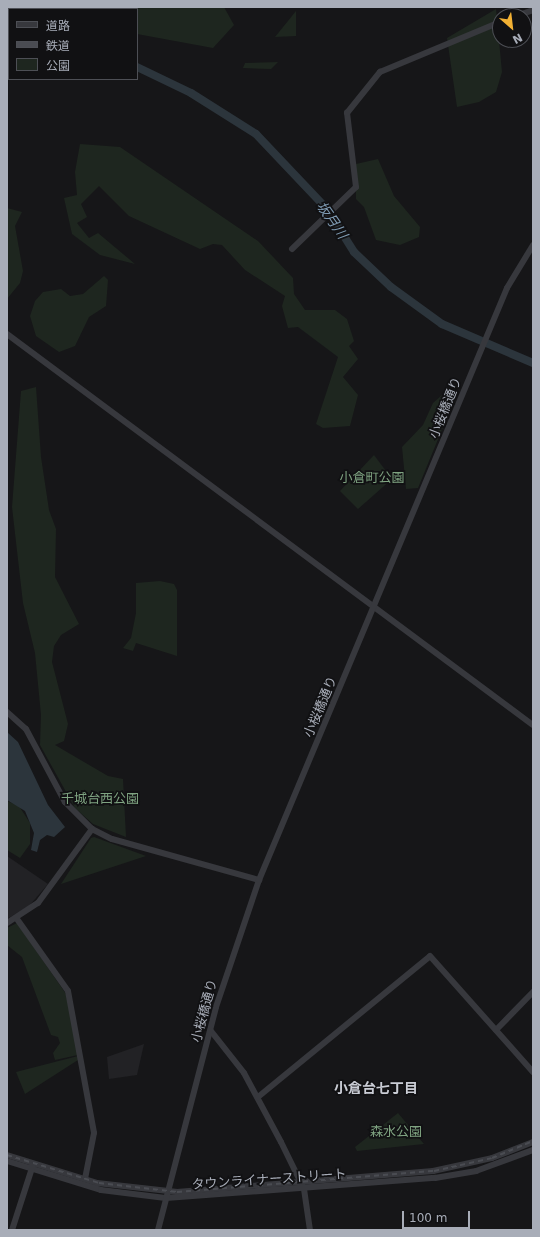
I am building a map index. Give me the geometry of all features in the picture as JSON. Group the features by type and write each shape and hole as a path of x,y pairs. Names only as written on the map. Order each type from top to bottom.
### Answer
{"street":[{"path":"292,249 321,218 356,187 348,113 380,72 492,25"},
{"name":"小桜橋通り","path":"158,1230 216,1007 259,880 375,607 507,288 533,245"},
{"path":"7,334 533,725"},
{"path":"7,712 26,729 65,802 92,829 112,839 259,880"},
{"path":"7,923 17,919 45,895 92,829"},
{"path":"17,919 68,991 94,1133 85,1179"},
{"path":"258,1097 430,956 533,1072"},
{"path":"496,1030 533,992"},
{"path":"211,1030 237,1062 258,1097 302,1186 310,1230"},
{"name":"タウンライナーストリート","path":"7,1161 85,1179 168,1191 302,1186 453,1168 533,1142"},
{"name":"タウンライナーストリート","path":"7,1155 32,1166 101,1190 166,1198 302,1186 456,1175 533,1150"},
{"path":"12,1230 32,1166"}],"shaded area":[{"path":"7,732 18,742 48,805 65,827 54,837 47,835 40,840 37,852 31,850 34,833 25,811 7,800"},
{"path":"7,856 48,884 29,906 7,919"},
{"path":"144,1044 137,1075 109,1079 107,1057"}],"green space":[{"path":"88,7 224,7 234,25 213,48 138,34 138,8"},
{"path":"296,11 296,36 275,37"},
{"path":"492,11 492,48 500,48 502,72 496,92 479,102 457,107 447,38"},
{"path":"278,62 271,69 243,68 245,63"},
{"path":"80,144 120,147 258,241 293,278 294,294 305,310 335,310 347,319 354,341 349,346 358,359 343,377 358,395 350,426 323,428 316,424 338,357 298,327 288,328 282,306 285,296 245,270 222,245 213,244 200,249 129,216 99,186 81,204 87,217 77,223 89,238 98,233 135,264 100,255 72,234 64,198 77,195 75,172"},
{"path":"378,159 394,196 420,227 419,237 400,245 376,240 364,207 356,199 356,164"},
{"path":"7,208 22,212 15,226 23,271 20,283 7,299"},
{"path":"104,276 108,280 106,306 89,317 75,346 59,352 36,336 30,316 35,301 43,292 61,289 70,296 83,294"},
{"path":"36,387 41,457 49,510 56,529 55,577 79,624 61,635 54,646 52,662 68,724 64,741 55,745 108,776 123,779 126,837 93,824 75,808 40,745 41,715 35,653 23,603 12,507 21,391"},
{"path":"442,395 450,400 450,410 418,488 406,489 402,447 423,425 433,403"},
{"name":"小倉町公園","path":"374,455 392,479 358,509 340,491"},
{"path":"160,581 174,584 177,590 177,656 136,643 133,651 123,648 131,638 136,613 136,583"},
{"path":"7,801 19,806 30,823 30,844 20,858 7,850"},
{"name":"千城台西公園","path":"94,837 146,856 61,884 91,838"},
{"path":"17,923 66,994 78,1055 55,1060 53,1053 60,1043 58,1037 51,1035 22,957 7,945 7,928"},
{"path":"78,1056 78,1060 25,1094 16,1072"},
{"name":"森水公園","path":"398,1113 424,1144 357,1151 355,1147"}],"waterway":[{"name":"坂月川","path":"138,67 191,93 256,134 327,209 354,252 391,287 442,324 533,363"}],"railway":[{"path":"7,1155 99,1183 177,1192 434,1171 492,1158 533,1141"}],"district":[{"name":"小倉台七丁目","path":"376,1088"}]}
